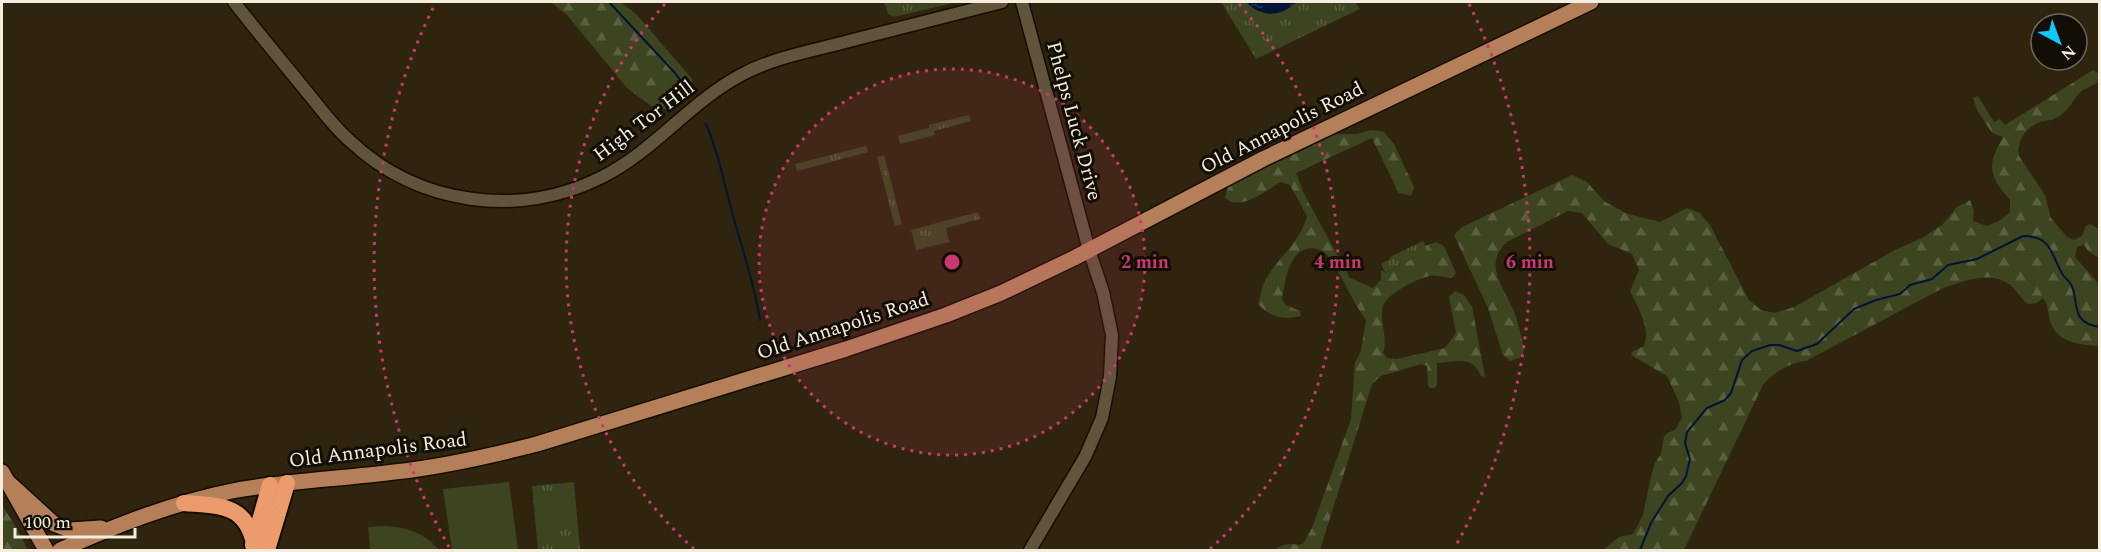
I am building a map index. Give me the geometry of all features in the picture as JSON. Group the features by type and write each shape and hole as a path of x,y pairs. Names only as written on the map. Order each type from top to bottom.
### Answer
{"highway":[{"path":"257,548 279,484"},
{"path":"184,503 227,508 237,513 251,532 257,548"}],"main road":[{"name":"Old Annapolis Road","path":"60,550 113,527 184,503 231,491 420,469 486,456 576,433 846,349 946,315 1000,293 1089,250 1274,154 1591,2"},
{"path":"5,477 46,518 62,528 70,530 113,527"},
{"path":"5,477 46,550"},
{"path":"88,550 113,527"}],"street":[{"name":"High Tor Hill","path":"234,2 335,125 365,155 382,167 428,190 496,202 559,195 603,177 627,163 723,86 756,68 800,54 1002,2"},
{"name":"Phelps Luck Drive","path":"1022,2 1089,250 1103,292 1112,335 1107,400 1102,418 1085,457 1030,550"}],"green space":[{"path":"551,2 621,2 637,15 693,80 676,107 657,110 627,88 567,15"},
{"path":"884,2 957,2 894,17 888,14"},
{"path":"1221,2 1355,2 1360,9 1256,59"},
{"path":"2093,70 2099,74 2097,83 2081,92 2061,115 2030,127 2021,140 2018,151 2045,195 2051,218 2067,237 2074,240 2082,236 2086,226 2090,224 2099,229 2099,258 2088,251 2084,245 2077,247 2075,257 2099,284 2099,346 2083,345 2061,337 2052,325 2043,298 2037,303 2028,304 2012,286 2001,280 1975,279 1941,289 1806,361 1794,363 1771,376 1763,385 1684,550 1605,550 1619,537 1633,534 1643,515 1651,476 1661,454 1664,437 1675,430 1682,418 1679,402 1667,376 1631,355 1633,351 1644,346 1646,339 1643,318 1630,291 1639,270 1632,254 1608,244 1582,213 1568,211 1507,242 1496,260 1496,269 1515,314 1524,351 1520,358 1510,361 1503,355 1488,308 1454,235 1462,227 1572,175 1587,182 1604,201 1625,213 1660,222 1687,208 1700,213 1710,225 1749,300 1761,310 1775,313 1794,307 1895,250 1922,238 1942,225 1957,207 1970,200 1974,211 1973,221 1987,226 2001,220 2010,212 2010,200 1997,184 1992,163 2003,137 1992,133 1977,110 1973,98 1978,96 1994,122 2000,119 2005,125"},
{"path":"969,115 971,121 934,131 935,135 900,144 898,136"},
{"path":"1371,130 1383,131 1394,144 1414,187 1411,196 1399,193 1372,138 1296,173 1304,194 1350,278 1373,288 1381,280 1381,270 1386,273 1427,251 1425,246 1436,242 1444,246 1456,273 1452,278 1434,275 1423,278 1400,289 1387,299 1382,311 1385,343 1383,353 1387,358 1397,359 1445,348 1456,333 1449,297 1455,291 1464,295 1472,306 1485,377 1481,376 1473,365 1464,361 1437,363 1437,385 1434,388 1428,385 1427,366 1421,364 1381,376 1372,384 1320,550 1275,550 1285,545 1303,544 1312,528 1351,419 1355,362 1361,351 1366,320 1331,260 1322,251 1312,248 1301,251 1293,260 1287,274 1282,300 1286,305 1300,311 1301,316 1278,317 1263,309 1258,304 1263,285 1299,235 1307,216 1290,185 1281,182 1246,201 1231,202 1225,198 1228,186 1329,134 1357,134"},
{"path":"866,146 868,152 797,171 795,164"},
{"path":"884,155 902,224 895,226 877,157"},
{"path":"978,212 980,219 946,228 949,242 916,250 911,230"},
{"path":"1423,241 1428,251 1385,273 1381,264 1390,257"},
{"path":"509,482 518,550 452,550 443,489"},
{"path":"574,482 580,550 538,550 532,486"},
{"path":"570,490 572,519 559,520 556,492"},
{"path":"552,492 554,521 541,522 539,493"},
{"path":"2,505 16,527 28,550 2,550"},
{"path":"381,526 413,531 427,539 439,550 370,550 368,527"}],"water":[{"path":"1246,2 1297,2 1284,11 1271,14 1258,11"}],"waterway":[{"path":"609,2 687,89"},
{"path":"706,124 720,165 760,320"},
{"path":"1640,550 1651,523 1668,496 1686,476 1690,459 1685,443 1687,432 1707,408 1725,400 1731,393 1742,360 1752,351 1770,345 1779,345 1797,351 1817,344 1854,309 1900,294 1910,285 1932,279 1948,265 1977,259 2023,236 2040,239 2046,243 2063,275 2072,286 2080,318 2084,322 2100,327"}]}
